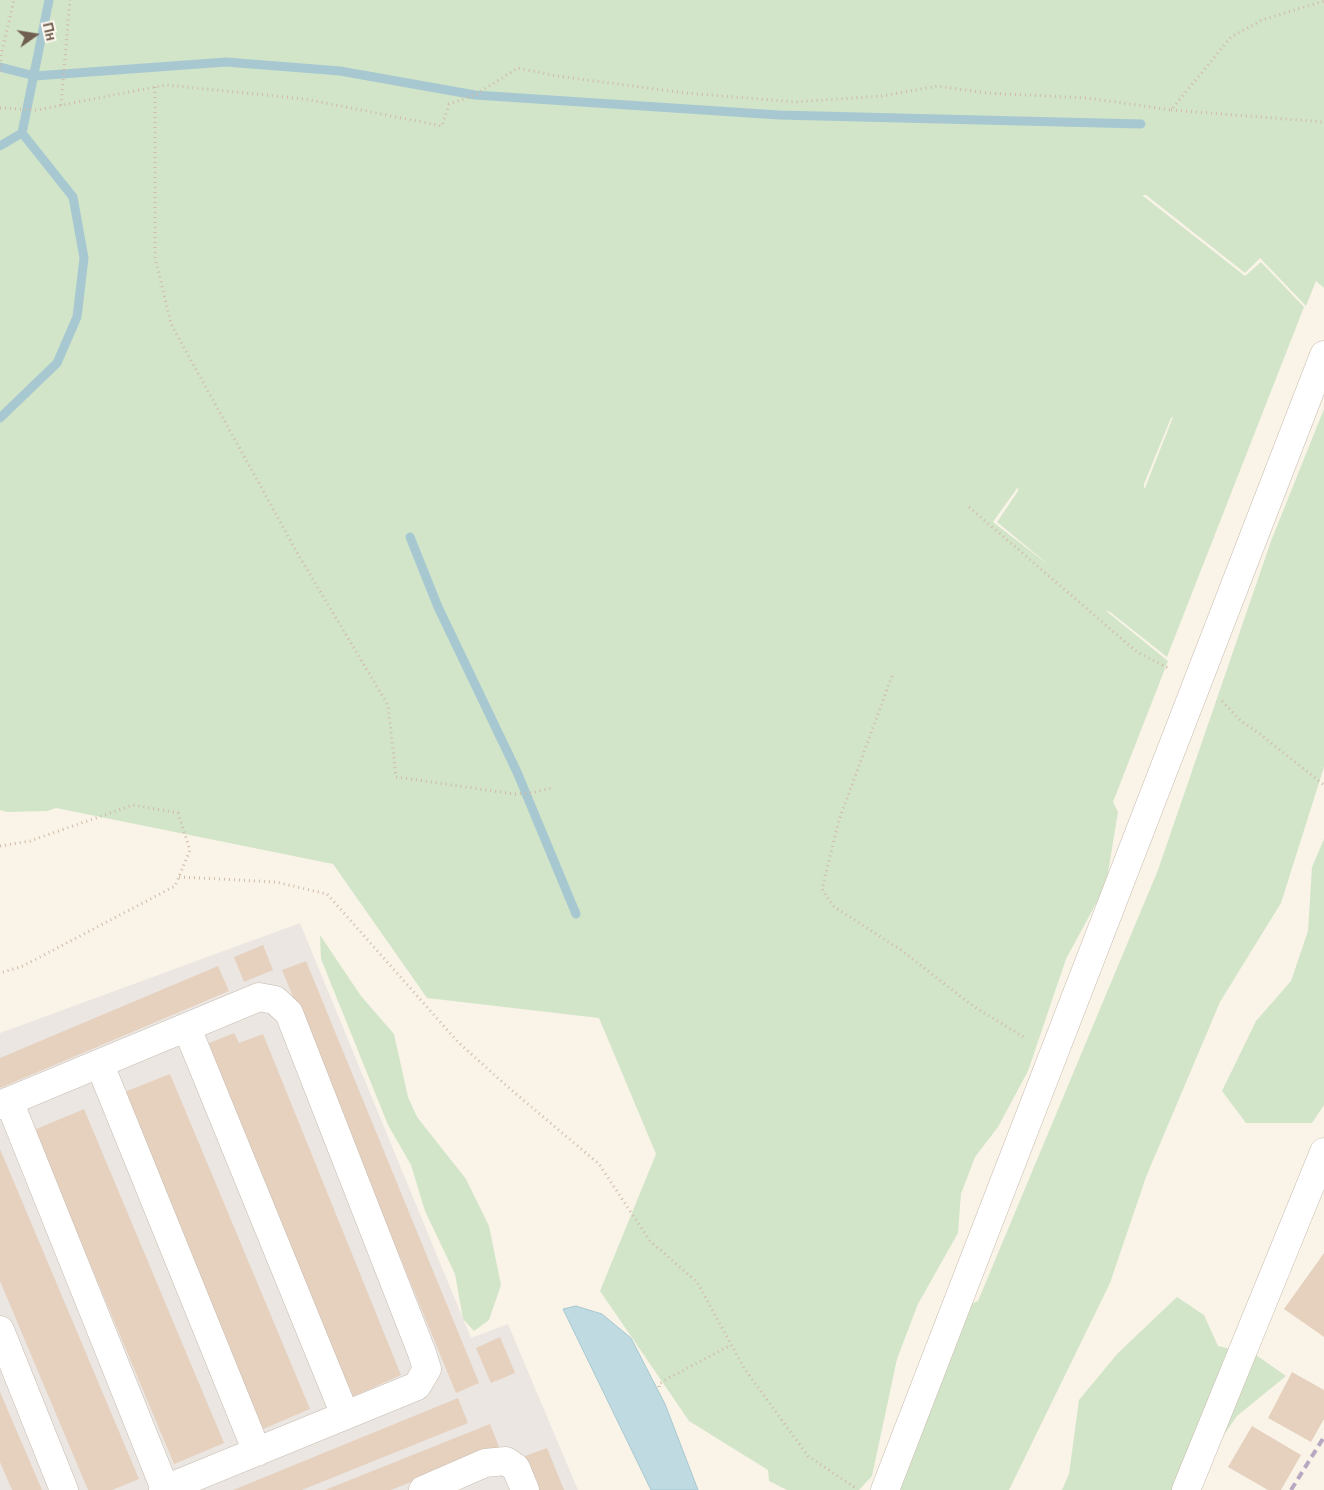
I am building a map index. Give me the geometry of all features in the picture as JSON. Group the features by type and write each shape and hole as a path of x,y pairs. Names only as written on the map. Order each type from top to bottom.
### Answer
{"lane":[{"path":"885,1490 1324,355"},
{"path":"259,997 274,1000 289,1013 422,1353 427,1369 417,1386 164,1490 4,1103 100,1064 259,997"},
{"path":"187,1028 345,1415"},
{"path":"100,1064 256,1452"},
{"path":"1186,1490 1324,1152"},
{"path":"0,1330 64,1490"},
{"path":"426,1490 484,1463 506,1461 516,1468 525,1490"}],"path":[{"path":"0,71 14,0"},
{"path":"62,105 70,0"},
{"path":"1171,110 1232,37 1262,20 1324,0"},
{"path":"0,108 37,110 165,85 305,99 442,126 449,104 475,95 518,68 557,76 677,92 796,102 882,96 938,86 987,93 1088,98 1171,110 1324,122"},
{"path":"155,87 155,258 171,324 299,556 388,705 396,777 514,794 531,793 552,788"},
{"path":"968,507 1137,652 1197,684 1226,704 1241,721 1324,785"},
{"path":"892,676 839,820 822,889 833,906 901,950 973,1006 1053,1056"},
{"path":"0,846 30,841 133,805 178,813 190,850 175,886 23,966 0,973"},
{"path":"179,876 276,882 326,894 458,1042 599,1164 650,1241 697,1282 744,1368 808,1456 858,1490"},
{"path":"659,1387 659,1384 666,1379 732,1345"}],"shaded area":[{"path":"300,923 471,1338 508,1324 578,1490 0,1490 0,1033"}],"green space":[{"path":"0,0 1324,0 1324,288 1316,281 1306,306 1260,258 1245,273 1146,195 1142,195 1245,276 1261,262 1304,307 1167,657 1105,610 1168,661 1113,802 1118,812 1106,885 1066,959 1028,1071 998,1127 975,1157 961,1194 958,1233 918,1304 897,1359 872,1476 859,1490 787,1490 769,1481 768,1470 689,1421 600,1291 656,1154 599,1018 427,998 333,864 56,808 47,811 7,812 0,810","holes":["1173,417 1145,488 1144,488 1144,484","1018,487 1018,491 997,522 1050,566 993,522"]},
{"path":"1324,409 1324,767 1281,903 1220,1002 1146,1177 1110,1283 1009,1490 900,1490 967,1306 978,1301 1158,870 1271,541"},
{"path":"1324,839 1324,1105 1312,1123 1246,1123 1222,1091 1256,1021 1291,981 1308,931 1312,867"},
{"path":"320,935 361,996 394,1034 408,1097 417,1117 466,1179 489,1226 501,1285 489,1320 474,1331 463,1319 455,1274 425,1211 411,1165 388,1125 321,959"},
{"path":"1177,1297 1204,1315 1218,1346 1256,1355 1286,1376 1237,1416 1192,1481 1190,1490 1062,1490 1069,1474 1079,1400 1118,1353"}],"water":[{"path":"576,1306 602,1314 631,1338 665,1404 698,1490 651,1490 563,1309"}],"building":[{"path":"263,945 273,970 244,982 234,957"},
{"path":"306,961 479,1383 456,1393 282,970"},
{"path":"218,966 229,991 0,1088 0,1058"},
{"path":"234,1033 239,1043 263,1034 401,1375 350,1398 207,1044"},
{"path":"170,1074 310,1409 263,1429 122,1093"},
{"path":"84,1109 224,1443 174,1464 34,1130"},
{"path":"0,1149 139,1479 112,1490 88,1490 0,1281"},
{"path":"1324,1253 1324,1337 1284,1309"},
{"path":"500,1337 515,1373 491,1383 476,1348"},
{"path":"1292,1372 1324,1390 1324,1419 1311,1442 1268,1418"},
{"path":"0,1392 42,1490 12,1490 0,1462"},
{"path":"458,1398 468,1423 302,1490 233,1490"},
{"path":"490,1424 499,1447 391,1490 325,1490"},
{"path":"1252,1426 1301,1455 1281,1490 1268,1490 1228,1467"},
{"path":"547,1448 564,1490 539,1490 525,1456"}],"waterway":[{"path":"0,146 22,133 49,0"},
{"path":"0,67 35,76 226,62 340,71 475,95 779,115 1141,124"},
{"path":"0,418 57,363 77,317 84,258 73,197 22,133"},
{"path":"410,537 438,607 517,772 576,914"}],"railway":[{"path":"1291,1490 1324,1437"}]}
